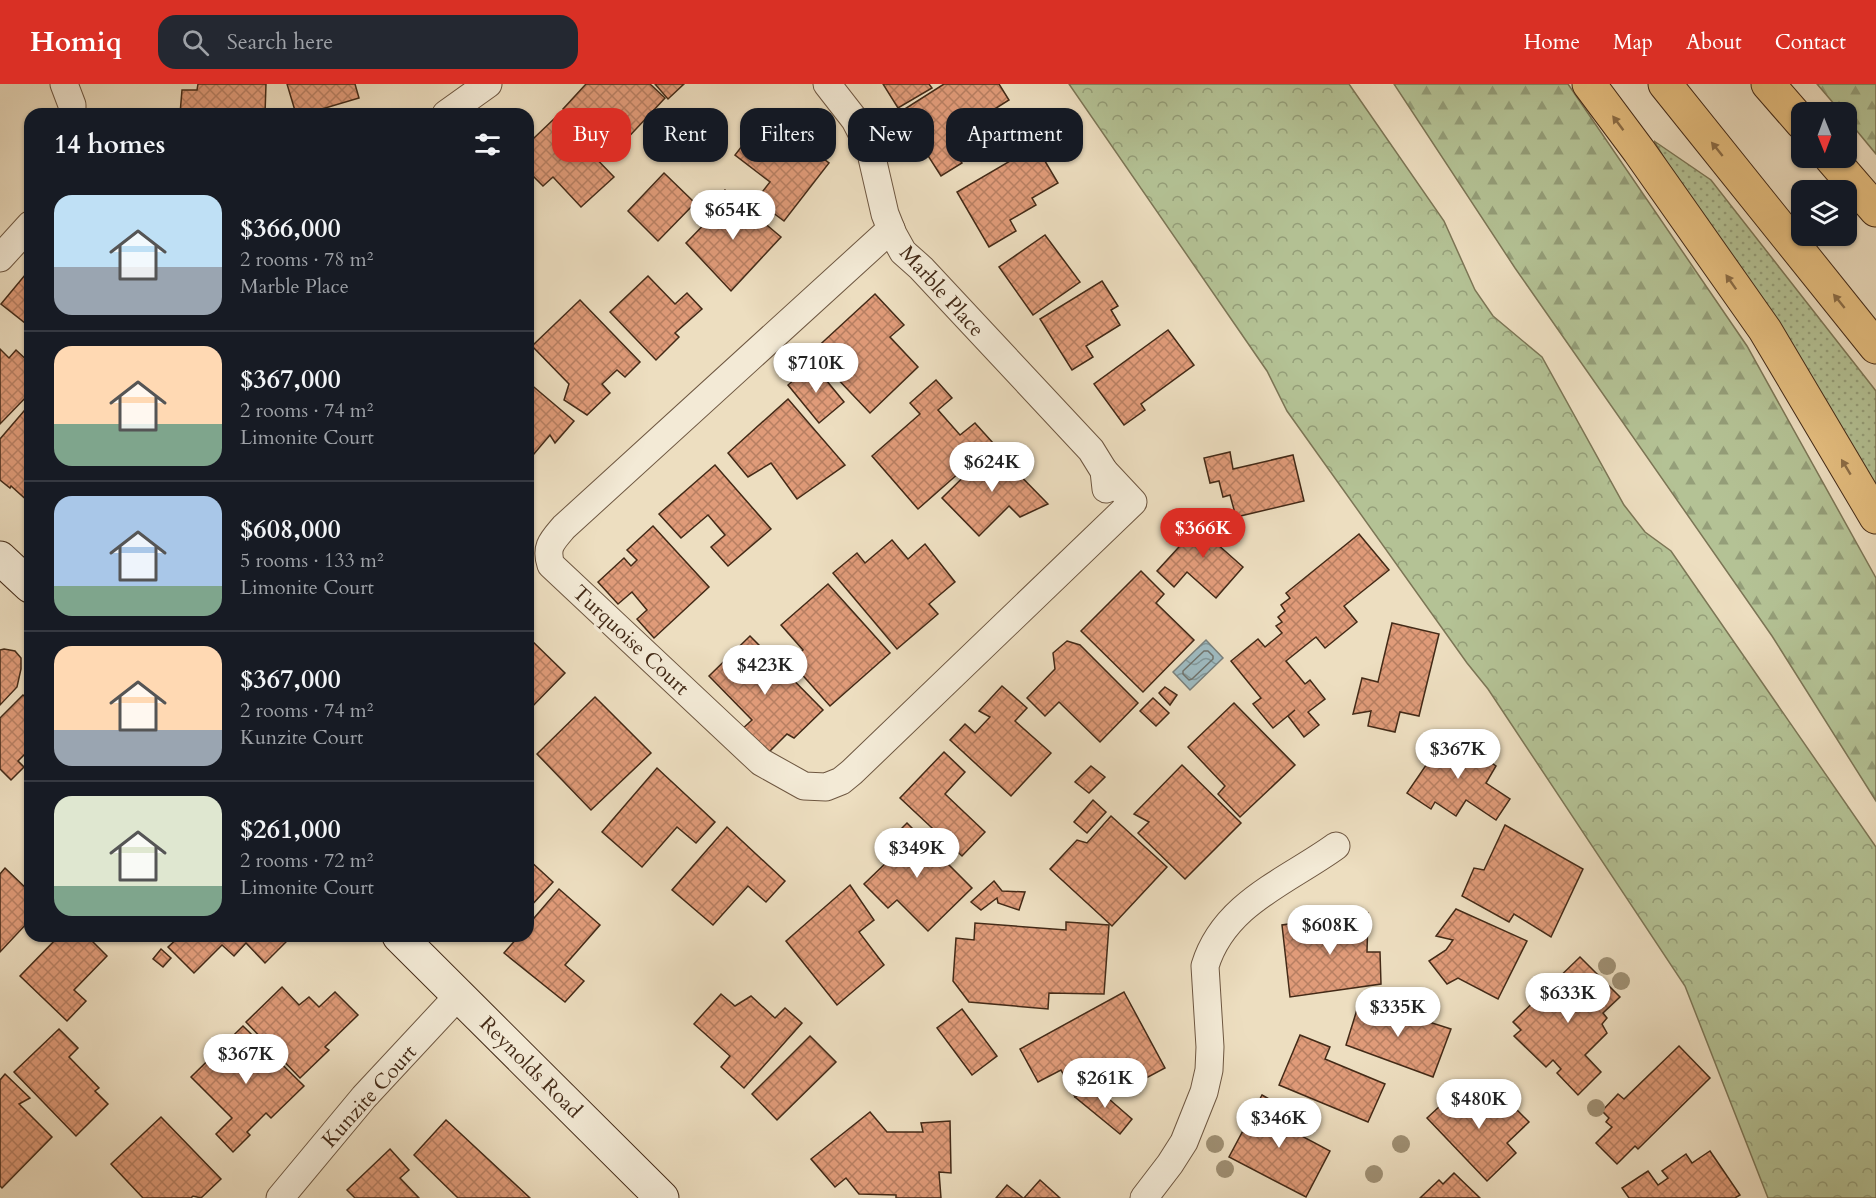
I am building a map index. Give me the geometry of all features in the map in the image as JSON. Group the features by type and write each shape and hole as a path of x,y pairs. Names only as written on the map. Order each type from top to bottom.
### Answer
{"highway":[{"path":"1589,84 1765,330 1876,517"},
{"path":"1665,84 1876,347"},
{"path":"1768,84 1791,110"},
{"path":"1840,168 1876,210"}],"street":[{"path":"64,84 72,108"},
{"path":"454,108 488,84"},
{"name":"Marble Place","path":"827,84 855,120 870,149 885,214 903,252 921,268 1091,450 1104,471 1133,502"},
{"name":"Turquoise Court","path":"891,229 564,527 552,541 547,554 551,565 761,762 804,786 826,787 841,781 852,772 1133,502"},
{"path":"0,258 24,232"},
{"name":"Marble Place","path":"1097,537 1106,516 1104,471"},
{"path":"0,558 24,580"},
{"path":"1144,1198 1184,1142 1204,1092 1209,1070 1205,966 1210,950 1226,925 1249,902 1283,879 1312,864 1336,846"},
{"name":"Reynolds Road","path":"405,942 662,1198"},
{"name":"Kunzite Court","path":"280,1198 364,1097 459,995"}],"green space":[{"path":"1069,84 1349,84 1444,221 1475,290 1493,316 1542,357 1624,505 1645,532 1671,551 1876,847 1876,1198 1768,1198 1685,986 1488,689 1287,411 1267,371"},
{"path":"1394,84 1568,84 1747,346 1876,578 1876,801 1772,636 1515,268"},
{"path":"1817,84 1876,84 1876,154 1857,131 1857,102 1832,102"},
{"path":"1654,141 1711,180 1876,391 1876,516"}],"water":[{"path":"1206,640 1223,658 1190,690 1173,672"}],"building":[{"path":"198,84 266,84 265,108 180,108 182,90 197,90"},
{"path":"287,84 355,84 359,98 325,108 294,108"},
{"path":"586,84 650,84 665,98 656,108 643,108 643,122 631,134 631,108 564,108"},
{"path":"655,84 684,84 668,99"},
{"path":"883,84 929,84 932,88 898,108"},
{"path":"944,84 999,84 1009,100 996,108 946,108 946,162 962,163 941,176 932,162 934,162 934,108 906,108"},
{"path":"552,121 552,162 600,162 614,177 581,207 553,177 543,186 534,177 534,138"},
{"path":"740,149 740,159 735,155"},
{"path":"744,162 829,163 784,221 756,200 770,182"},
{"path":"1009,162 1046,162 1058,183 1032,198 1036,205 1010,220 1016,231 989,247 957,192"},
{"path":"664,173 695,203 658,241 628,211"},
{"path":"725,190 781,237 731,291 686,243 722,206 715,198"},
{"path":"1045,235 1080,282 1033,315 999,267"},
{"path":"24,276 24,322 1,304"},
{"path":"648,276 675,304 687,293 702,309 675,333 679,337 656,360 610,312"},
{"path":"1102,281 1118,306 1111,310 1120,325 1086,346 1093,357 1072,370 1040,319"},
{"path":"875,294 904,325 890,337 918,367 870,413 812,352"},
{"path":"580,300 640,362 625,377 617,370 602,384 610,393 587,415 564,400 569,384 534,348 534,344"},
{"path":"1168,330 1194,365 1141,404 1145,410 1124,425 1094,384"},
{"path":"0,349 9,358 16,350 24,357 24,399 0,424"},
{"path":"813,364 844,402 819,423 788,385"},
{"path":"936,380 952,398 938,410 960,435 975,423 993,443 918,509 872,456 920,414 910,403"},
{"path":"534,387 574,421 555,443 550,435 534,454"},
{"path":"788,399 845,465 797,499 771,463 748,477 728,453"},
{"path":"24,411 24,498 0,480 0,439"},
{"path":"993,448 1048,504 1020,517 1009,506 979,536 942,498"},
{"path":"1230,452 1233,469 1293,455 1304,501 1236,517 1230,495 1223,497 1219,481 1210,483 1204,458"},
{"path":"715,465 771,529 728,566 711,547 725,535 708,515 681,538 659,514"},
{"path":"1210,513 1228,530 1216,543 1243,567 1216,598 1187,572 1174,587 1157,571"},
{"path":"653,526 709,587 654,638 637,619 647,610 632,592 618,604 598,582 624,558 631,566 637,560 627,550"},
{"path":"1359,534 1389,570 1344,606 1357,622 1325,648 1316,637 1286,661 1305,684 1310,680 1325,699 1308,712 1319,725 1304,737 1288,716 1295,710 1273,728 1253,704 1261,698 1231,661 1258,639 1265,647 1282,633 1276,626 1282,622 1278,617 1285,611 1281,605 1290,598 1286,593"},
{"path":"892,540 908,559 925,544 955,582 929,604 938,614 897,649 833,573 857,553 865,563"},
{"path":"1141,571 1164,594 1156,603 1194,640 1143,692 1081,631"},
{"path":"828,584 890,653 830,706 790,661 803,650 781,625"},
{"path":"1392,623 1439,634 1419,716 1400,712 1395,732 1368,726 1371,711 1353,714 1362,678 1378,682"},
{"path":"750,636 823,710 794,738 787,734 765,756 740,731 752,720 709,676"},
{"path":"1067,641 1080,645 1138,703 1100,742 1059,702 1045,716 1027,698 1055,669 1053,653"},
{"path":"534,643 565,673 534,705"},
{"path":"0,650 15,651 21,658 21,669 17,687 0,705"},
{"path":"1002,686 1027,708 1015,721 1051,753 1011,796 950,740 965,724 975,733 990,717 979,711"},
{"path":"1165,687 1177,695 1170,705 1159,693"},
{"path":"24,696 24,755 18,761 24,767 11,780 0,769 0,718"},
{"path":"595,697 651,753 591,810 537,754"},
{"path":"1153,698 1169,713 1156,726 1140,711"},
{"path":"1234,703 1295,765 1240,817 1218,794 1225,786 1188,747"},
{"path":"1448,733 1496,766 1486,783 1510,799 1496,820 1466,800 1456,816 1435,802 1431,809 1407,793"},
{"path":"944,752 965,772 945,794 985,832 962,856 900,798"},
{"path":"1182,765 1241,823 1185,879 1138,833 1149,822 1134,814"},
{"path":"1091,766 1105,777 1089,793 1075,782"},
{"path":"657,768 715,822 696,843 677,827 642,867 602,832"},
{"path":"1093,800 1106,812 1087,833 1074,822"},
{"path":"1111,816 1167,867 1112,926 1050,869 1077,840 1087,843"},
{"path":"907,823 972,888 928,931 897,900 888,908 864,884 891,858 881,849"},
{"path":"1505,825 1583,869 1551,937 1514,914 1509,922 1462,896 1474,868 1484,870"},
{"path":"727,827 785,881 766,902 748,886 713,925 672,890"},
{"path":"534,865 553,882 534,903"},
{"path":"5,868 24,886 24,926 0,952 0,874"},
{"path":"994,881 1002,891 1025,892 1019,910 998,903 997,898 981,910 971,902"},
{"path":"850,885 874,920 859,932 884,965 837,1005 786,941"},
{"path":"559,889 600,925 565,965 584,981 565,1002 504,953 514,942 534,942 534,918"},
{"path":"1456,909 1527,941 1498,999 1458,978 1447,984 1429,961 1446,950 1453,940 1436,936"},
{"path":"1368,913 1367,952 1380,952 1381,984 1290,997 1282,925"},
{"path":"1066,922 1109,925 1104,994 1049,993 1048,1009 969,1002 953,981 956,938 974,940 975,923 1066,930"},
{"path":"53,942 93,942 107,956 74,990 86,1001 67,1021 20,976"},
{"path":"173,942 286,942 265,963 246,943 234,956 222,945 194,973 168,947"},
{"path":"161,949 171,958 163,967 153,959"},
{"path":"1580,957 1620,997 1603,1013 1607,1018 1602,1024 1607,1033 1585,1055 1601,1072 1578,1095 1557,1073 1561,1069 1553,1060 1546,1067 1514,1036 1521,1030 1513,1022"},
{"path":"282,987 299,1005 309,997 319,1007 335,992 358,1015 325,1047 329,1050 300,1078 246,1022"},
{"path":"1124,992 1165,1068 1135,1084 1127,1068 1075,1097 1061,1070 1038,1082 1020,1049"},
{"path":"721,994 735,1006 751,996 775,1018 785,1008 802,1023 744,1088 721,1067 730,1056 694,1024"},
{"path":"1360,1000 1451,1029 1433,1077 1346,1045"},
{"path":"962,1009 997,1056 972,1075 937,1028"},
{"path":"243,1026 304,1086 271,1118 266,1113 247,1132 250,1135 233,1152 216,1134 232,1118 191,1077"},
{"path":"59,1029 78,1048 69,1057 99,1088 95,1091 108,1104 76,1136 14,1072"},
{"path":"1300,1035 1330,1047 1325,1059 1385,1084 1368,1122 1279,1085"},
{"path":"810,1036 836,1062 777,1120 752,1094"},
{"path":"1679,1046 1710,1078 1638,1149 1635,1146 1617,1164 1596,1143 1612,1127 1606,1122 1609,1118 1602,1111 1618,1094 1624,1099"},
{"path":"5,1074 30,1098 19,1104 52,1137 2,1188 0,1186 0,1080"},
{"path":"1466,1082 1496,1114 1509,1102 1529,1122 1507,1143 1516,1153 1487,1181 1427,1118"},
{"path":"1094,1086 1132,1119 1120,1134 1075,1097"},
{"path":"1262,1095 1289,1110 1281,1125 1330,1151 1306,1197 1229,1157"},
{"path":"870,1112 887,1132 923,1132 921,1123 950,1121 951,1173 939,1172 941,1198 896,1198 896,1195 859,1194 846,1178 835,1187 811,1159"},
{"path":"161,1117 221,1179 201,1198 193,1196 191,1198 143,1198 111,1164"},
{"path":"446,1120 530,1198 458,1198 414,1155"},
{"path":"390,1149 409,1170 400,1178 419,1198 355,1198 347,1190"},
{"path":"1710,1151 1740,1195 1735,1198 1629,1198 1622,1188 1648,1171 1658,1185 1668,1178 1662,1171 1686,1154 1692,1163"},
{"path":"1454,1173 1480,1198 1420,1198 1439,1180 1443,1184"},
{"path":"1040,1180 1060,1198 1024,1198"},
{"path":"1007,1185 1023,1198 996,1198"}]}
